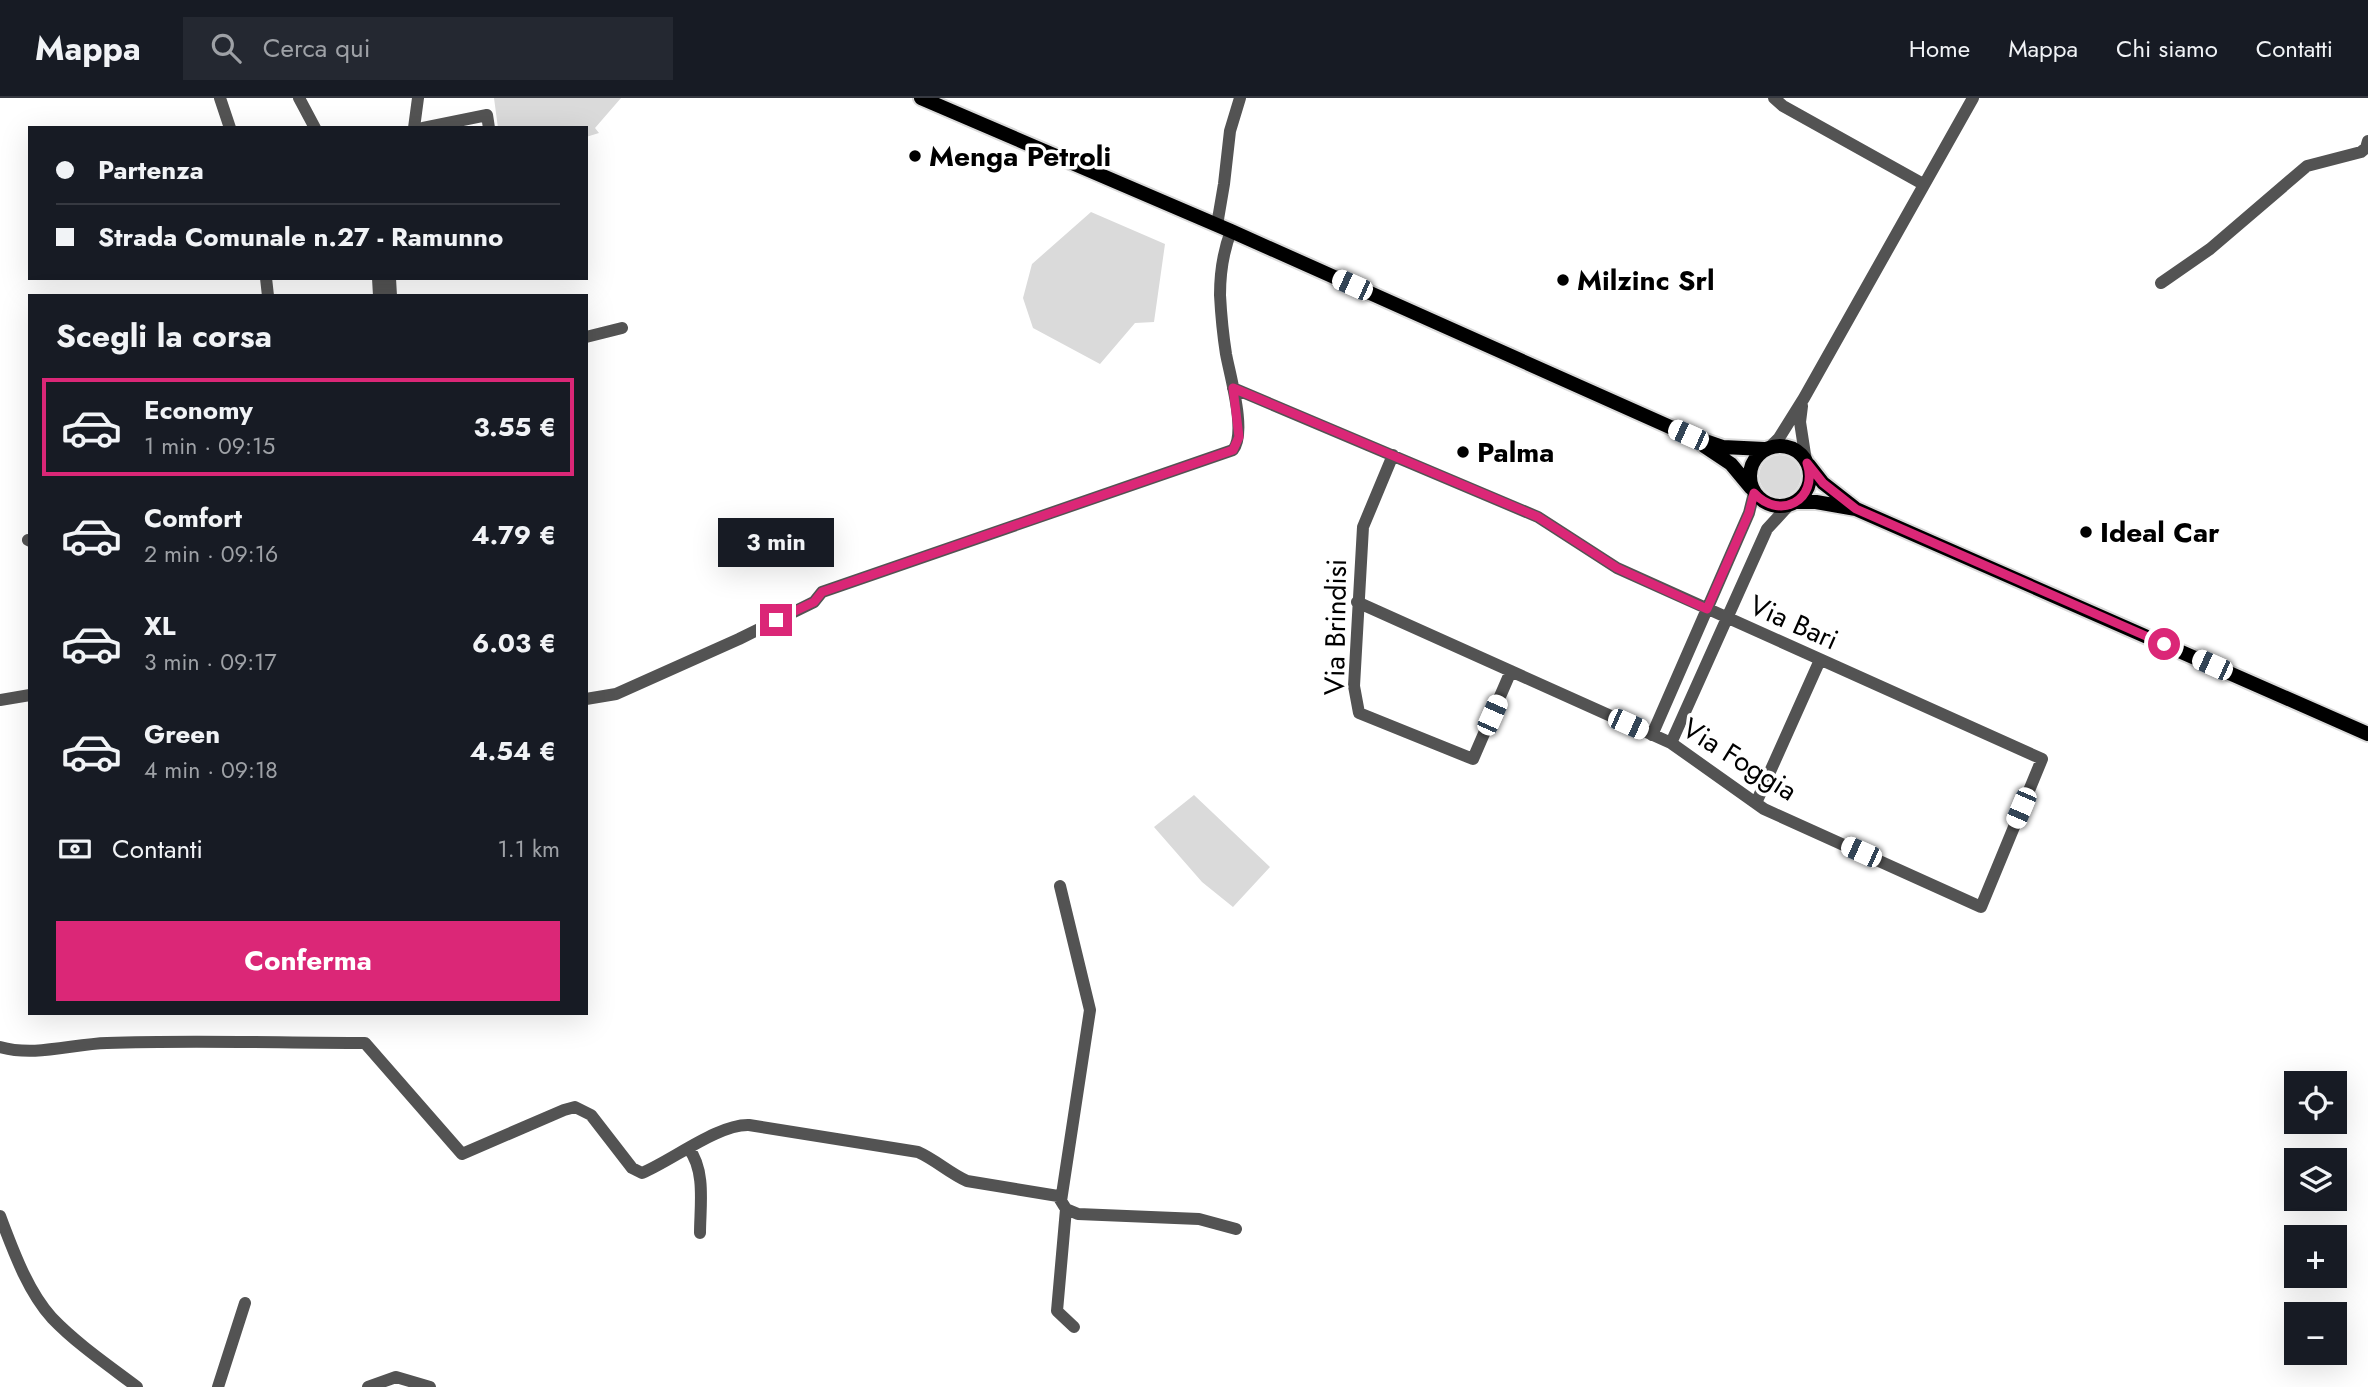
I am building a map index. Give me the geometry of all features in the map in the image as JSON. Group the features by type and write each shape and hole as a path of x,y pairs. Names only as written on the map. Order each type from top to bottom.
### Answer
{"main road":[{"path":"921,98 1224,228 1688,435 1723,447 1791,447 1800,453 1823,483 1856,509"},
{"path":"1688,435 1731,464 1753,491 1770,505 1816,502 1856,509 2368,734"},
{"path":"1753,491 1749,471 1752,462 1767,448"},
{"path":"1793,503 1808,489 1810,471 1807,462"}],"street":[{"path":"220,98 229,126"},
{"path":"299,98 314,126"},
{"path":"414,126 418,98"},
{"path":"588,699 616,694 726,644 814,602 822,592 1233,450 1239,437 1220,294 1230,131 1240,98"},
{"path":"1774,98 1783,106 1923,184"},
{"path":"1767,448 1779,438 1804,398 1973,98"},
{"path":"433,126 487,115 489,126"},
{"path":"2161,284 2210,249 2307,166 2361,152 2368,141"},
{"path":"588,336 622,328"},
{"name":"Via Bari","path":"1233,388 1538,517 1617,568 2042,759 1981,907"},
{"path":"1804,398 1800,422 1807,462"},
{"name":"Via Brindisi","path":"1393,455 1363,527 1354,686 1359,713 1473,759 1511,671"},
{"path":"1652,735 1749,513 1753,491"},
{"path":"1671,743 1767,529 1793,503"},
{"name":"Via Foggia","path":"1357,602 1671,743 1765,809 1981,907"},
{"path":"1756,803 1819,660"},
{"path":"0,700 28,695"},
{"path":"1060,886 1090,1010 1064,1205 1057,1311 1074,1327"},
{"path":"0,1047 12,1050 45,1050 108,1043 365,1043 462,1154 575,1107 591,1115 632,1168 642,1173 728,1128 749,1125 918,1152 934,1159 953,1175 967,1181 1058,1196 1064,1205 1078,1214 1199,1219 1236,1229"},
{"path":"689,1149 696,1158 699,1171 701,1233"},
{"path":"0,1216 29,1282 51,1317 84,1347 137,1387"},
{"path":"218,1387 245,1303"},
{"path":"368,1387 396,1377 430,1387"}],"shaded area":[{"path":"494,98 621,98 595,128 599,133 588,136 588,126 498,126"},
{"path":"1091,212 1165,244 1154,322 1135,323 1100,364 1033,328 1023,298 1032,264"},
{"path":"1780,455 1795,461 1801,476 1795,491 1780,497 1765,491 1759,476 1765,461"},
{"path":"1194,795 1270,867 1233,907 1202,882 1154,827"}],"place":[{"name":"Menga Petroli","path":"915,156"},
{"name":"Milzinc Srl","path":"1563,280"},
{"name":"Palma","path":"1463,452"},
{"name":"Ideal Car","path":"2086,532"}],"route":[{"path":"776,620 814,602 822,592 1233,450 1239,437 1233,388 1538,517 1617,568 1707,609 1749,513 1754,493 1770,505 1780,506 1796,502 1808,489 1810,471 1807,463 1823,483 1856,509 2164,644"}]}
